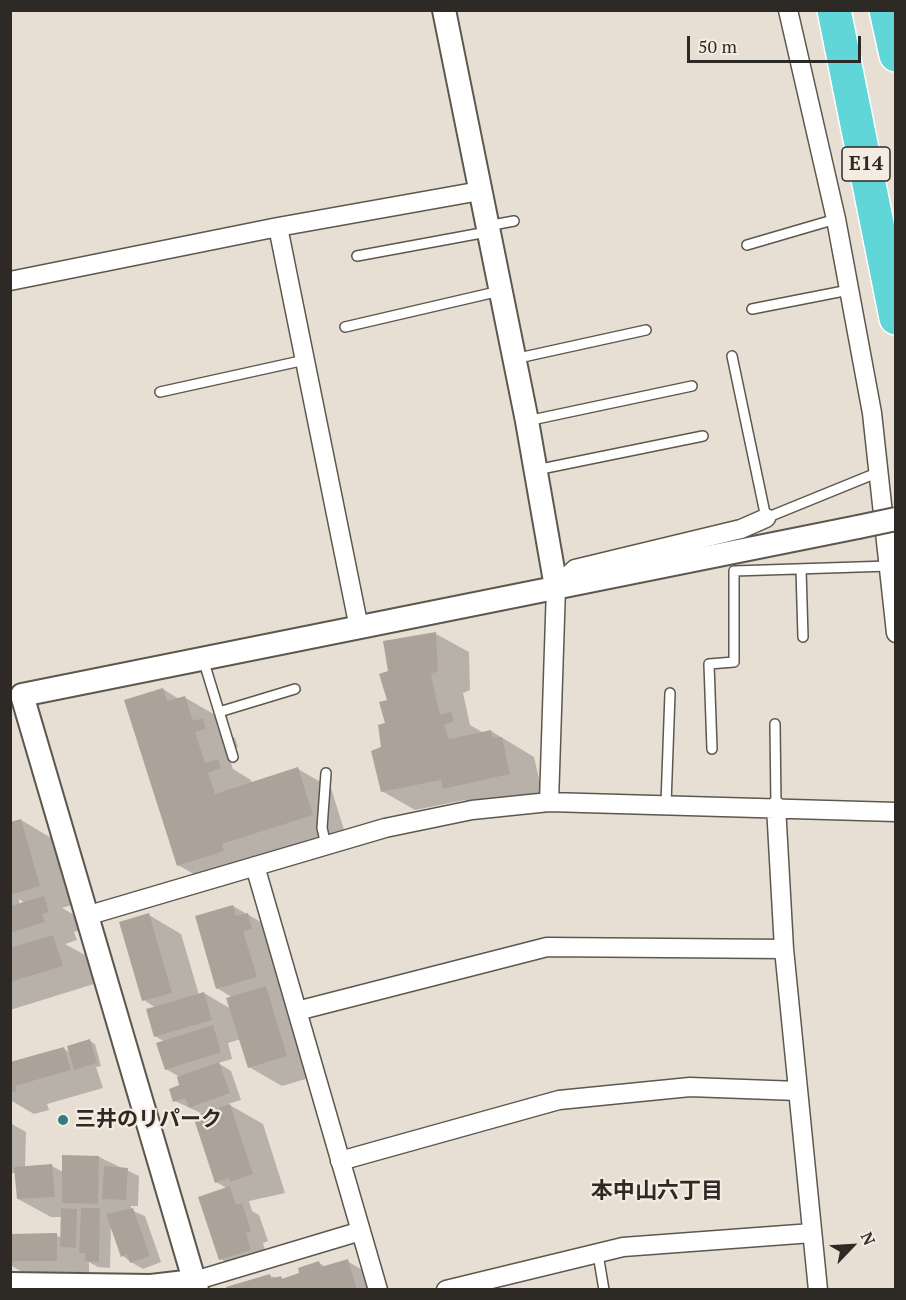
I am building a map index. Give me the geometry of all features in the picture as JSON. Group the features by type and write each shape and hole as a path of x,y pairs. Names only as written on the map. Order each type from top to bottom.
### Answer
{"highway":[{"name":"E14","path":"834,10 896,318"},
{"path":"886,10 896,55"}],"street":[{"path":"444,10 536,470 556,587 549,802"},
{"path":"788,10 836,219 872,413 896,633"},
{"path":"10,281 278,227 480,191"},
{"path":"278,227 359,628"},
{"path":"556,587 575,569 741,529 766,518"},
{"path":"195,1285 86,916 16,696 896,519"},
{"path":"86,916 385,828 472,810 549,802 776,806 896,812"},
{"path":"776,806 784,949 818,1290"},
{"path":"255,866 378,1290"},
{"path":"297,1011 547,947 784,949"},
{"path":"340,1161 559,1100 690,1087 798,1091"},
{"path":"10,1284 195,1285 361,1231"},
{"path":"446,1290 623,1247 812,1233"}],"lane":[{"path":"747,245 836,219"},
{"path":"357,256 488,229 514,221"},
{"path":"752,309 849,290"},
{"path":"345,327 500,291"},
{"path":"514,359 646,330"},
{"path":"732,357 766,518 879,472"},
{"path":"160,393 305,360"},
{"path":"526,421 692,386"},
{"path":"536,470 703,436"},
{"path":"712,749 709,664 734,662 734,571 889,566"},
{"path":"801,569 802,637"},
{"path":"203,659 232,757"},
{"path":"219,712 295,689"},
{"path":"666,804 670,693"},
{"path":"775,724 776,806"},
{"path":"326,773 322,828 326,845"},
{"path":"598,1254 604,1290"}],"building":[{"path":"436,632 438,671 431,674 440,715 451,712 454,721 444,725 449,739 491,730 493,738 502,737 510,774 443,789 441,780 381,792 371,751 381,747 378,725 385,723 379,702 387,700 379,674 388,671 383,641"},
{"path":"163,688 167,701 185,696 193,721 203,718 206,729 195,732 205,763 218,759 221,768 208,773 215,794 298,767 313,815 222,844 224,851 177,866 124,700"},
{"path":"21,819 40,886 10,895 10,822"},
{"path":"44,896 49,912 42,914 45,922 10,933 10,906"},
{"path":"233,905 236,916 248,913 252,929 243,931 257,977 216,989 195,916"},
{"path":"149,913 172,993 142,1001 119,922"},
{"path":"53,935 63,966 10,982 10,948"},
{"path":"266,986 287,1056 248,1068 226,998"},
{"path":"204,992 212,1020 154,1037 146,1009"},
{"path":"213,1025 221,1052 165,1070 156,1043"},
{"path":"90,1039 97,1063 74,1070 67,1046"},
{"path":"64,1047 71,1070 15,1086 17,1091 10,1093 10,1062"},
{"path":"219,1062 230,1093 189,1108 185,1098 173,1102 169,1089 179,1085 177,1077"},
{"path":"230,1104 253,1174 230,1182 229,1178 215,1183 193,1116"},
{"path":"62,1155 99,1156 98,1204 62,1203"},
{"path":"52,1164 55,1197 17,1199 14,1167"},
{"path":"104,1166 128,1168 126,1200 102,1199"},
{"path":"230,1186 236,1205 242,1203 251,1231 246,1233 251,1250 219,1260 198,1197"},
{"path":"61,1208 77,1209 76,1248 60,1247"},
{"path":"81,1208 100,1208 99,1262 85,1261 85,1253 79,1253"},
{"path":"133,1208 150,1256 130,1263 127,1254 121,1257 106,1214"},
{"path":"57,1233 57,1261 10,1261 10,1234"},
{"path":"348,1259 357,1290 227,1290 226,1287 270,1274 271,1279 281,1276 282,1279 299,1273 298,1268 319,1261 321,1267"}],"place":[{"name":"三井のリパーク","path":"63,1120"}],"district":[{"name":"本中山六丁目","path":"657,1192"}]}
